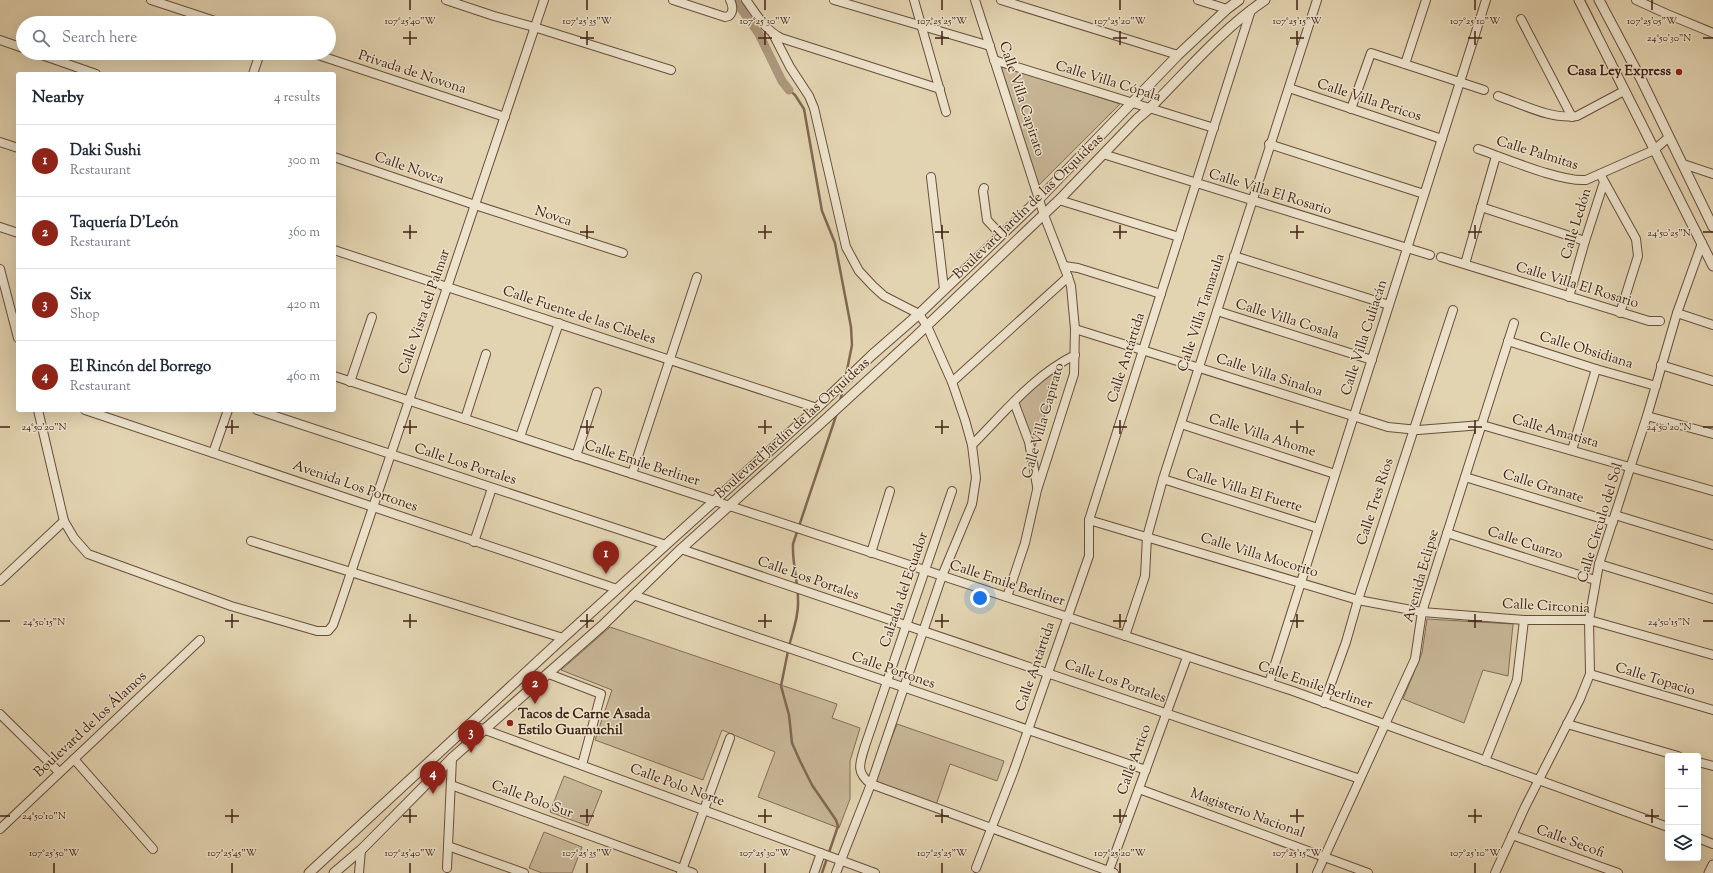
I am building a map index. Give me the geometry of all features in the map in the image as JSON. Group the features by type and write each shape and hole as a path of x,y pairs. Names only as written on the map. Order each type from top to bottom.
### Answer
{"street":[{"path":"151,0 200,16"},
{"path":"446,0 671,70"},
{"name":"Calle Vista del Palmar","path":"64,521 74,538 88,554 231,606 317,631 328,631 333,625 544,0"},
{"path":"673,0 725,17 732,13 732,3"},
{"path":"746,0 764,26 773,34 781,38 940,89"},
{"path":"834,0 990,46"},
{"path":"914,0 946,112"},
{"name":"Calle Villa Capirato","path":"975,0 1044,215 1071,286 1075,329 1074,374 1037,490 1025,543 1007,597"},
{"path":"1001,0 1178,55"},
{"path":"1198,0 1227,9"},
{"name":"Boulevard Jardín de las Orquídeas","path":"309,873 469,724 817,408 872,355 919,314 1039,199 1178,55 1227,9 1239,0"},
{"name":"Boulevard Jardín de las Orquídeas","path":"334,873 361,850 452,758 486,730 603,625 728,505 818,426 927,326 1044,215 1137,119 1150,108 1232,26 1265,0"},
{"name":"Calle Villa Tamazula","path":"1125,636 1145,576 1147,537 1163,479 1269,144 1289,88 1317,0"},
{"path":"1405,64 1426,0"},
{"name":"Calle Villa Culiacán","path":"1269,683 1486,0"},
{"path":"1579,0 1624,91 1655,148 1713,266"},
{"path":"1599,0 1668,139 1683,164 1713,227"},
{"path":"1636,0 1713,32"},
{"name":"Calle Antártida","path":"976,868 992,828 1089,556 1089,520 1251,10"},
{"path":"1521,19 1572,117"},
{"path":"773,34 790,67 809,96 814,108 844,241 850,256 859,271 884,296 919,314 927,326 952,382 972,445 976,478 972,504 942,576 871,784 836,873"},
{"path":"0,40 16,46"},
{"path":"1351,109 1371,53 1484,90"},
{"path":"56,60 90,72"},
{"path":"254,72 258,60"},
{"name":"Privada de Novona","path":"333,60 504,118"},
{"name":"Calle Villa Cópala","path":"994,60 1214,128"},
{"name":"Calle Villa Pericos","path":"1289,88 1442,139"},
{"path":"1498,96 1547,113 1562,117 1572,117 1577,116 1624,91"},
{"name":"Calle Palmitas","path":"1478,149 1549,174 1574,180 1586,180 1655,148 1668,139"},
{"path":"0,142 16,147"},
{"path":"1269,144 1424,194"},
{"name":"Calle Villa El Rosario","path":"1103,154 1251,201 1430,255"},
{"path":"1465,264 1496,156"},
{"name":"Calle Novca","path":"336,158 475,205"},
{"path":"1683,164 1713,174"},
{"path":"1600,174 1636,239 1638,248 1638,256 1620,313"},
{"path":"931,177 944,289"},
{"name":"Calle Ledón","path":"1569,297 1604,182"},
{"path":"984,188 983,191 988,220 1001,235"},
{"path":"1059,200 1179,237"},
{"name":"Novca","path":"475,205 623,253"},
{"path":"1481,207 1585,241"},
{"path":"0,227 16,231"},
{"name":"Calle Círculo del Sol","path":"1495,873 1525,807 1567,724 1590,674 1589,620 1599,564 1647,416 1677,313 1702,243"},
{"name":"Calle Fuente de las Cibeles","path":"336,251 817,408"},
{"path":"1234,256 1389,306"},
{"name":"Calle Villa El Rosario","path":"1441,257 1620,313 1649,321 1660,321"},
{"path":"1064,266 1078,268 1161,294"},
{"path":"0,269 16,330"},
{"path":"632,474 696,277"},
{"path":"952,382 1068,277"},
{"name":"Calle Tres Ríos","path":"1324,703 1346,642 1358,600 1453,310"},
{"name":"Calle Villa Cosala","path":"1217,312 1372,360"},
{"path":"1677,313 1713,325"},
{"path":"350,382 372,317"},
{"path":"520,437 559,323"},
{"name":"Avenida Eclipse","path":"1317,873 1415,660 1422,612 1514,323"},
{"name":"Calle Villa Sinaloa","path":"1075,329 1388,427 1413,430 1482,425"},
{"name":"Calle Obsidiana","path":"1508,342 1656,386"},
{"path":"465,419 486,354"},
{"path":"972,445 1042,376 1062,362 1075,356"},
{"path":"1661,365 1713,381"},
{"path":"1572,450 1596,369"},
{"name":"Calle Emile Berliner","path":"336,377 1269,683 1665,826"},
{"path":"576,456 597,392"},
{"path":"1014,402 1029,442 1037,490"},
{"path":"0,582 64,521 38,412"},
{"name":"Avenida Los Portones","path":"91,412 617,589"},
{"path":"213,453 227,412"},
{"name":"Calle Los Portales","path":"263,412 666,545"},
{"path":"1647,416 1713,434"},
{"name":"Calle Villa Ahome","path":"1181,424 1335,474"},
{"name":"Calle Amatista","path":"1482,425 1713,491"},
{"name":"Calle Granate","path":"1465,477 1614,519 1713,544"},
{"name":"Calle Villa El Fuerte","path":"1163,479 1318,528"},
{"path":"474,542 492,488"},
{"path":"871,553 890,491"},
{"name":"Calzada del Ecuador","path":"871,784 863,778 860,770 860,761 952,491"},
{"name":"Calle Villa Mocorito","path":"1089,520 1358,600 1422,612"},
{"name":"Calle Cuarzo","path":"1447,533 1595,580"},
{"path":"251,541 564,638"},
{"name":"Calle Los Portales","path":"681,550 1360,778"},
{"path":"1599,564 1713,599"},
{"name":"Calle Portones","path":"633,595 886,683 1146,770"},
{"name":"Calle Circonia","path":"1422,612 1524,620 1589,620 1713,655"},
{"path":"1485,761 1517,680 1524,620"},
{"name":"Boulevard de los Álamos","path":"0,828 200,640"},
{"name":"Calle Artico","path":"1110,872 1187,656"},
{"path":"549,674 601,694 582,765"},
{"name":"Calle Topacio","path":"1590,674 1713,710"},
{"path":"0,714 59,772"},
{"name":"Calle Polo Norte","path":"469,724 875,873"},
{"path":"1567,724 1668,753"},
{"path":"682,871 730,738"},
{"path":"447,868 452,758"},
{"path":"74,760 153,849"},
{"path":"1701,763 1713,766"},
{"path":"871,784 1110,872"},
{"name":"Calle Polo Sur","path":"451,785 682,871 694,873"},
{"name":"Magisterio Nacional","path":"1139,789 1368,873"},
{"name":"Calle Secofi","path":"1512,835 1618,873"},
{"path":"1701,839 1713,844"},
{"path":"448,846 524,873"},
{"path":"359,873 361,850"},
{"path":"814,873 821,853"},
{"path":"1709,873 1713,865"}],"shaded area":[{"path":"997,64 1120,104 1038,186"},
{"path":"1061,364 1030,462 1025,431 1012,397"},
{"path":"1427,619 1513,624 1508,676 1483,670 1464,723 1403,699 1422,653"},
{"path":"610,627 837,704 832,718 860,728 850,761 850,799 839,828 758,797 775,752 722,730 703,780 595,740 612,690 561,670"},
{"path":"897,724 1004,761 997,781 950,764 936,805 875,781"},
{"path":"564,776 602,791 588,826 550,812"},
{"path":"544,832 582,847 572,873 542,873 529,868"}],"waterway":[{"path":"735,0 759,34 782,81 789,90"},
{"path":"1584,0 1600,32"},
{"path":"789,90 795,95 804,109 822,211 835,243 851,327 852,345 846,375"},
{"path":"840,401 844,386"},
{"path":"789,646 798,611 798,593 793,558 793,544 837,413"},
{"path":"788,651 781,686 789,715 792,743 812,785 836,820 838,826 822,873"}],"place":[{"name":"Casa Ley Express","path":"1679,72"},
{"name":"Daki Sushi","path":"606,574"},
{"name":"Taquería D'León","path":"535,704"},
{"name":"Tacos de Carne Asada Estilo Guamuchil","path":"510,723"},
{"name":"Six","path":"471,753"},
{"name":"El Rincón del Borrego","path":"433,794"}]}
